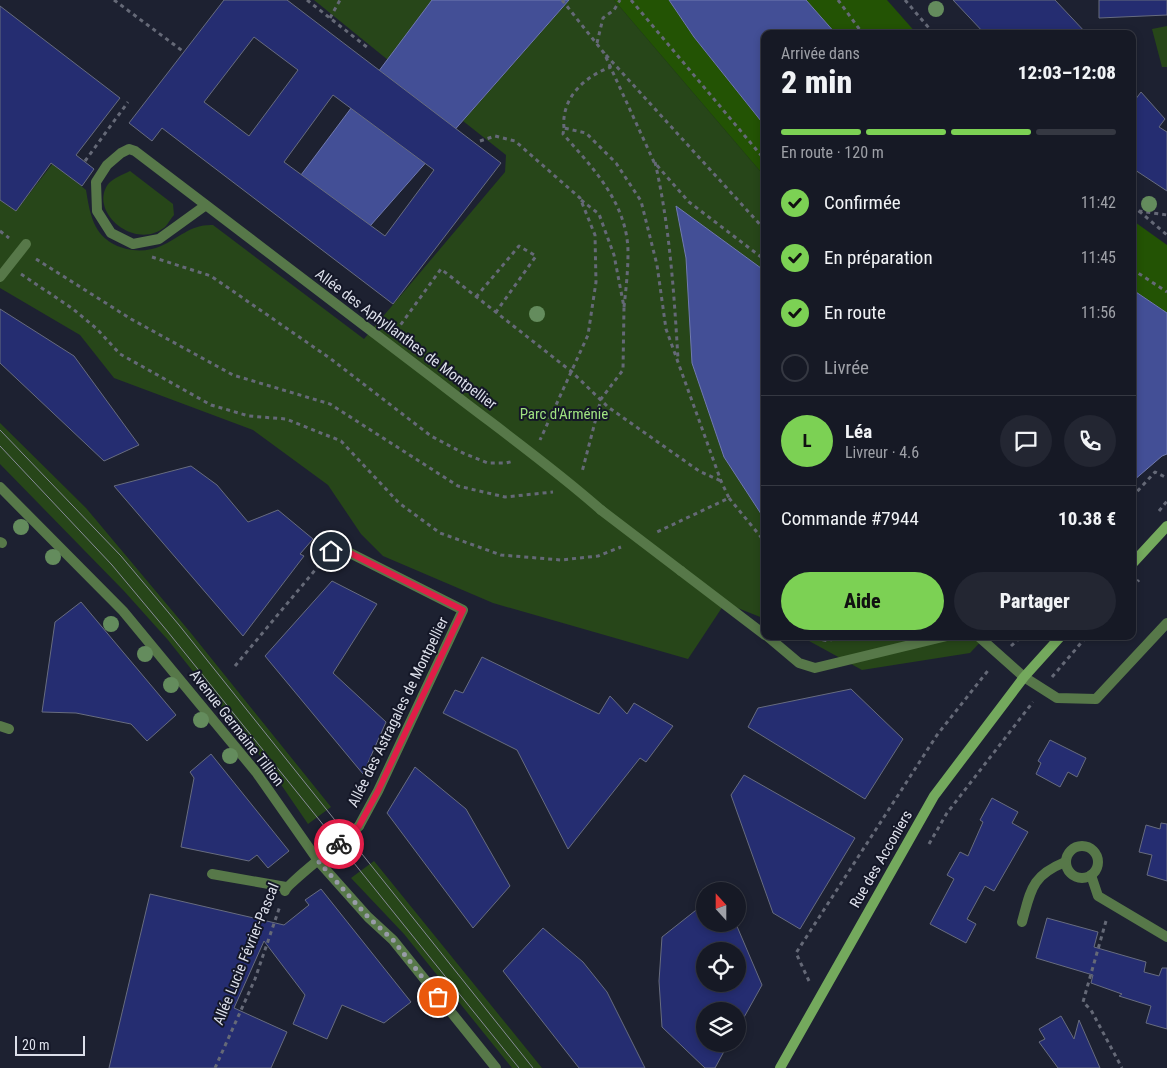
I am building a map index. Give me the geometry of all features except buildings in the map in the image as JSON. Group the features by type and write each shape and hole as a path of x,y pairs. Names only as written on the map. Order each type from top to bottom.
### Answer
{"street":[{"name":"Allée des Aphyllanthes de Montpellier","path":"136,244 111,233 97,211 96,182 107,165 129,149 136,151 761,632"},
{"path":"136,244 159,239 206,205"},
{"path":"0,277 24,247"},
{"name":"Avenue Germaine Tillion","path":"0,487 123,611 256,772 319,862 368,917 393,940 496,1068"},
{"path":"1136,560 1165,528"},
{"name":"Allée des Astragales de Montpellier","path":"319,862 359,826 378,791 463,610 342,549 331,551"},
{"path":"983,640 1024,677 1057,698 1096,699 1167,622"},
{"name":"Allée des Aphyllanthes de Montpellier","path":"771,640 799,663 815,668 930,640"},
{"name":"Rue des Acconiers","path":"780,1068 934,796 1024,677 1057,640"},
{"path":"1022,922 1032,885 1049,869 1065,862 1069,852 1077,846 1086,846 1094,850 1098,858 1097,868 1091,875 1085,878 1071,874 1065,862"},
{"name":"Allée Lucie Février-Pascal","path":"285,889 319,862"},
{"path":"212,874 285,889"},
{"path":"1091,875 1098,896 1167,937"}],"path":[{"path":"114,0 184,52"},
{"path":"307,0 368,48"},
{"path":"330,18 340,0"},
{"path":"562,0 604,53 761,226"},
{"path":"597,44 603,18 614,10 620,0"},
{"path":"631,0 761,155"},
{"path":"838,0 860,30"},
{"path":"905,0 931,30"},
{"path":"604,53 654,162 664,202 674,279 678,364"},
{"path":"0,231 24,247 60,276 131,319 233,376 330,404 458,486 505,497 578,490 600,399 623,370 624,307 628,251 621,212 604,181 563,134 566,109 579,86 586,78 611,67"},
{"path":"85,161 128,102"},
{"path":"564,128 586,133 616,163 641,201 656,265 666,329 678,364 729,498 761,537"},
{"path":"480,141 495,136 515,141 598,214 614,255 624,307"},
{"path":"654,162 689,202 761,257"},
{"path":"136,244 154,259 212,276 331,359 431,436 463,453 488,463 506,463 532,455 588,335 596,282 594,235 581,200"},
{"path":"1136,208 1167,235"},
{"path":"1139,210 1167,215"},
{"path":"476,297 519,246 536,256 496,312"},
{"path":"387,343 441,269 572,372 600,399 699,471 721,481"},
{"path":"16,271 73,309 97,329 120,354 211,405 249,416 286,419 341,441 399,503 440,533 501,555 560,560 598,556 625,545"},
{"path":"1136,273 1167,292"},
{"path":"1136,493 1155,472 1167,478"},
{"path":"652,534 729,498"},
{"path":"235,666 331,551"},
{"path":"926,847 947,813 1062,663 1083,640"},
{"path":"818,1000 796,953 936,735 1000,655"},
{"name":"Allée Lucie Février-Pascal","path":"215,1068 255,979 285,889"},
{"path":"1111,903 1083,1002 1091,1010 1122,1068"}],"green space":[{"path":"314,0 432,0 388,60"},
{"name":"Parc d'Arménie","path":"569,0 614,0 761,172 761,617 725,603 688,659 493,603 383,556 361,534 328,485 253,430 114,378 80,335 0,288 0,200 16,211 53,163 86,190 96,227 108,241 134,250 152,249 168,243 192,229 213,225 364,339 505,172 506,155 463,121"},
{"path":"614,0 669,0 694,37 761,121 761,172"},
{"path":"806,0 887,0 913,30 832,30"},
{"path":"1167,26 1167,67 1162,67 1152,29"},
{"path":"130,171 173,204 174,215 165,227 153,233 140,234 128,231 117,225 104,205 104,194 109,183"},
{"path":"1136,223 1167,245 1167,313 1136,292"},
{"path":"0,423 86,508 190,632 331,807 308,824 269,767 168,640 124,591 0,464"},
{"path":"807,640 982,640 970,653 862,670"},
{"path":"374,861 542,1068 512,1068 404,934 351,878"}],"water":[{"path":"432,0 569,0 363,234 295,183"},
{"path":"669,0 806,0 832,30 761,30 761,121 694,37"},
{"path":"676,206 761,268 761,514 724,457 692,363 686,258"},
{"path":"1136,292 1167,313 1167,454 1162,456 1136,478"}],"tram line":[{"path":"0,430 121,556 179,625 533,1068"},
{"path":"0,446 112,565 168,632 519,1068"}],"way so far":[{"path":"339,844 319,862 368,917 393,940 438,997"}],"route":[{"path":"331,551 342,549 463,610 378,791 359,826 339,844"}]}
